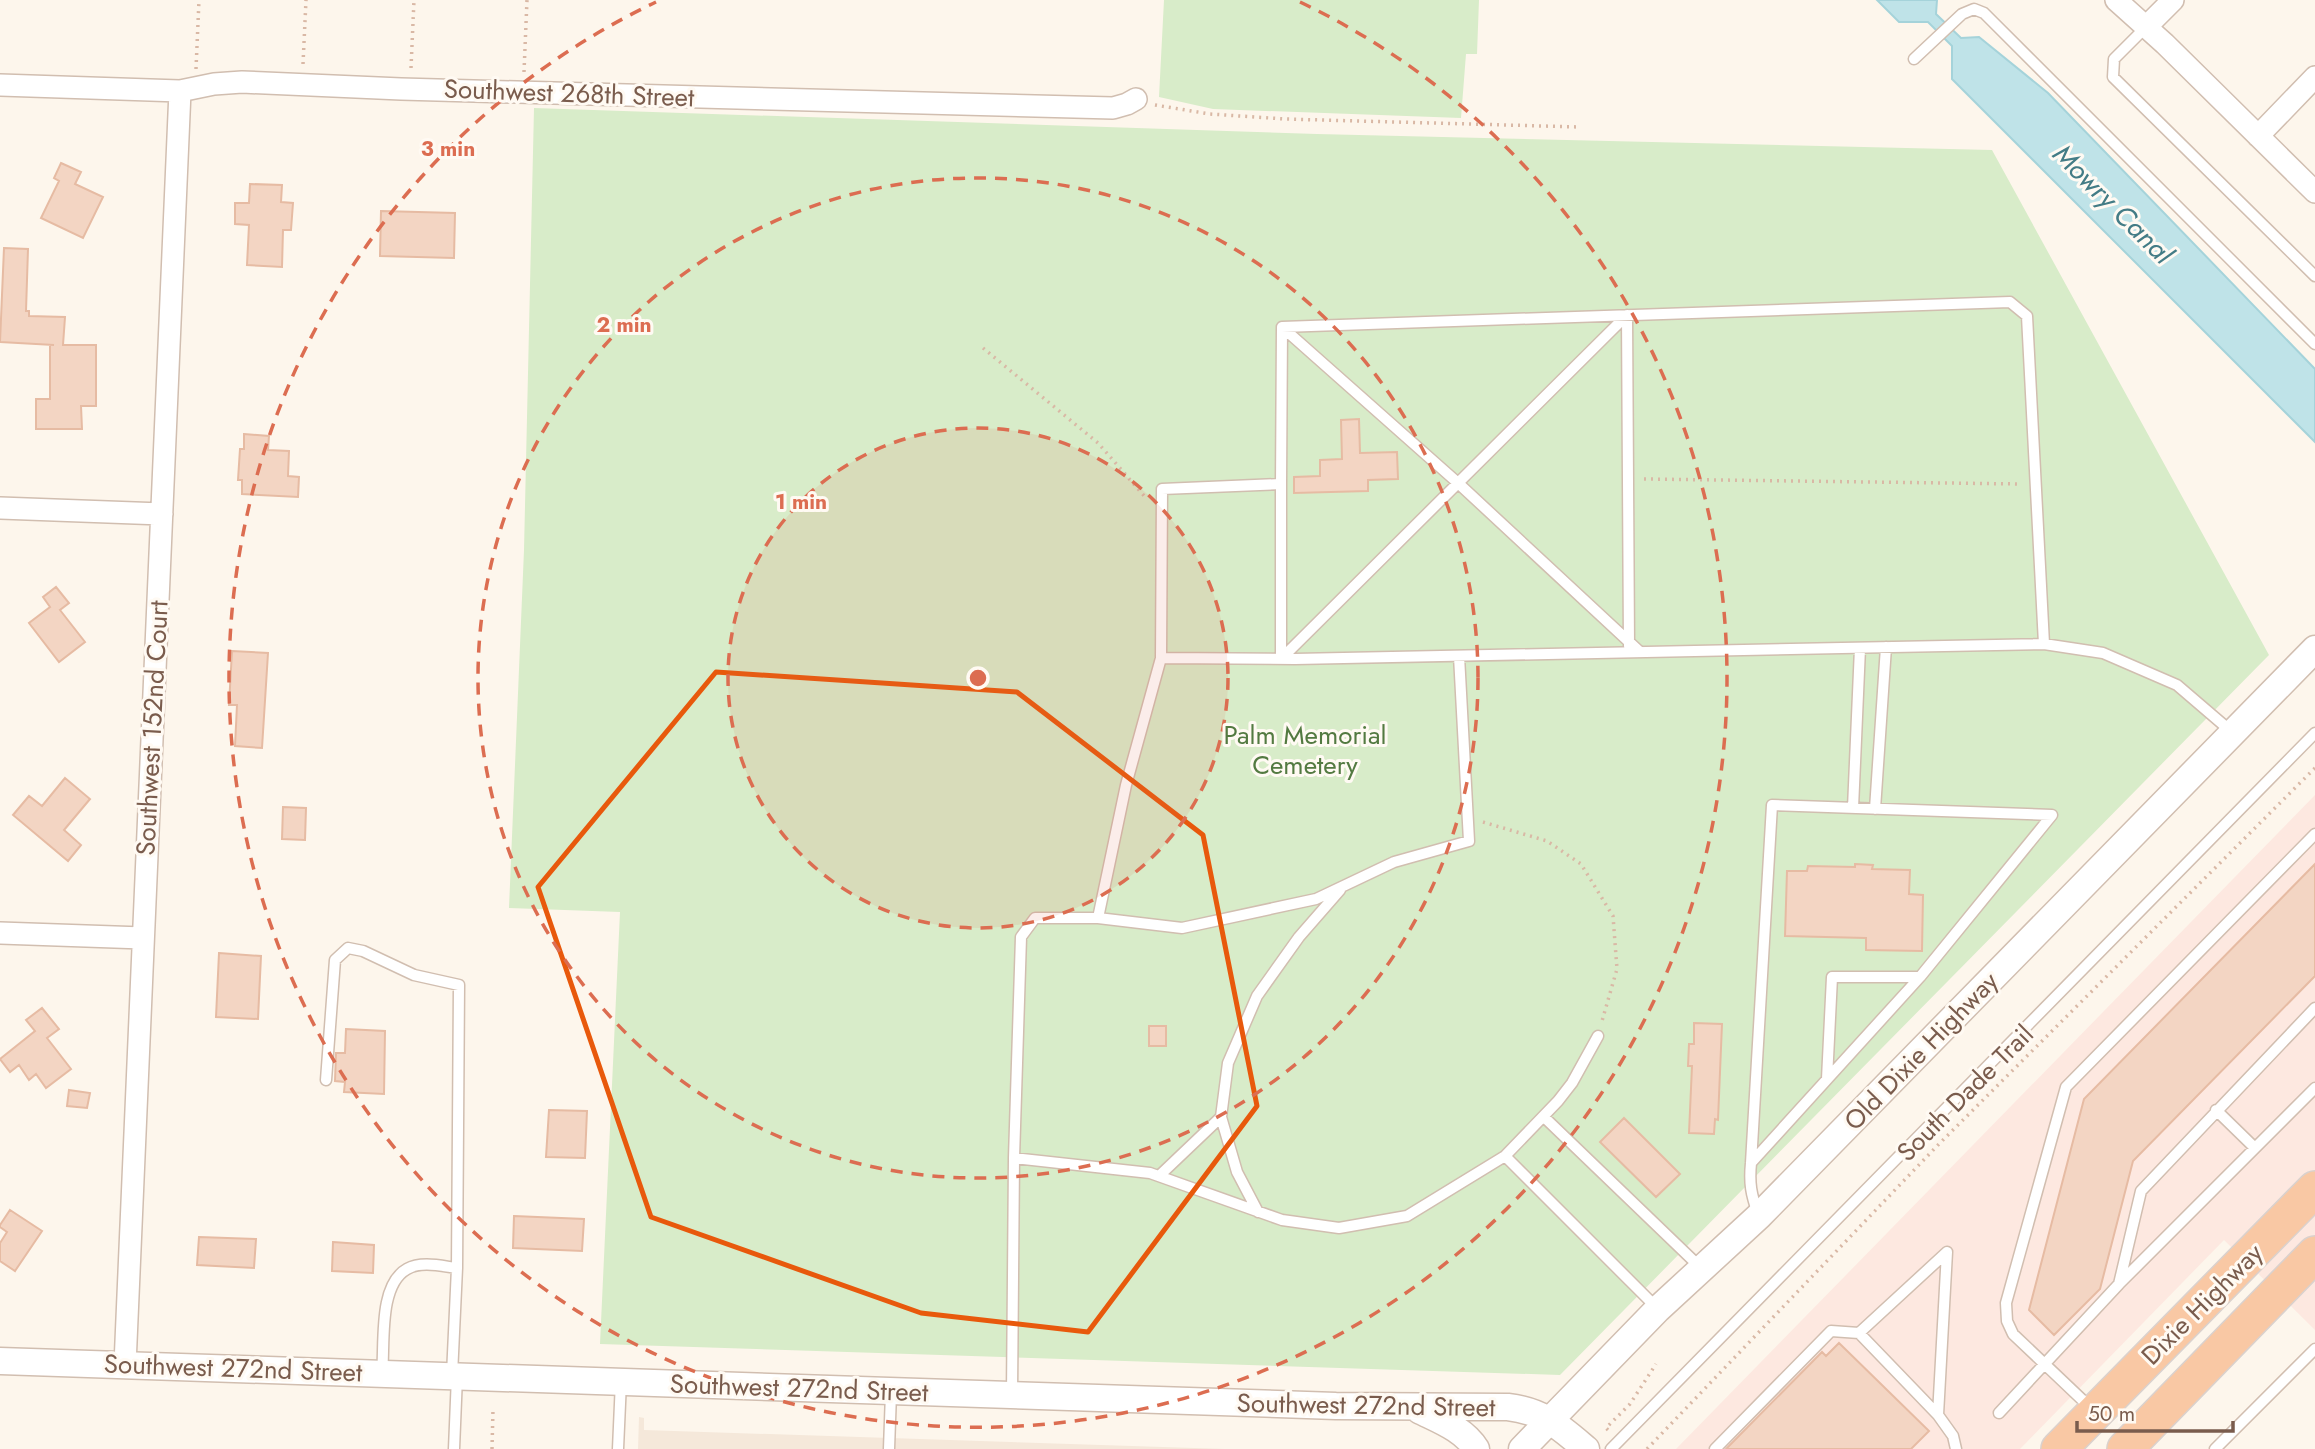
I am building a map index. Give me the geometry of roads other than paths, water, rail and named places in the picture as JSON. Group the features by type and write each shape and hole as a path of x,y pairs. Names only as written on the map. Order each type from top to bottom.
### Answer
{"highway":[{"name":"Dixie Highway","path":"2059,1449 2315,1189"},
{"path":"2273,1297 2303,1233 2315,1221"},
{"name":"Dixie Highway","path":"2125,1449 2315,1254"},
{"path":"2084,1449 2095,1412"}],"street":[{"path":"2116,0 2315,192"},
{"path":"2146,27 2174,0"},
{"path":"2258,136 2315,77"},
{"name":"Southwest 268th Street","path":"0,85 188,90 214,84 242,82 1113,108 1136,99"},
{"name":"Southwest 152nd Court","path":"125,1365 162,514 188,90"},
{"path":"0,508 162,514"},
{"name":"Old Dixie Highway","path":"1522,1449 1658,1309 1759,1216 2315,649"},
{"path":"0,933 143,938"},
{"name":"Southwest 272nd Street","path":"0,1361 1012,1396 1414,1408 1508,1407 1533,1410 1550,1419 1586,1449"},
{"path":"1414,1408 1461,1432 1470,1439 1476,1449"}],"lane":[{"path":"1914,59 1962,14 1974,9 1984,13 2315,344"},
{"path":"2146,27 2114,59 2113,78 2315,276"},
{"path":"1282,327 2010,302 2028,316 2044,644"},
{"path":"1627,314 1633,649"},
{"path":"1281,659 1627,314"},
{"path":"1282,327 1458,483 1633,649"},
{"path":"1281,659 1282,327"},
{"path":"1098,918 1126,785 1161,658 1162,489 1281,484"},
{"path":"1161,658 1281,659 1633,649 2044,644 2102,653 2177,685 2233,733"},
{"path":"1875,809 1886,647"},
{"path":"1853,808 1860,648"},
{"path":"1012,1396 1014,1158 1021,937 1035,918 1098,918 1182,928 1317,900 1394,862 1469,841 1459,656"},
{"path":"1611,1449 2315,733"},
{"path":"1751,1163 1920,977 2052,815 1772,805 1751,1163 1750,1190 1759,1216"},
{"path":"2095,1412 2013,1334 2007,1321 2006,1303 2066,1087 2315,834"},
{"path":"1258,1212 1237,1172 1221,1118 1228,1063 1257,996 1299,937 1344,886"},
{"path":"326,1080 335,960 348,948 363,951 414,975 459,985 454,1449"},
{"path":"1827,1079 1832,977 1920,977"},
{"path":"2119,1284 2141,1191 2315,1008"},
{"path":"1014,1158 1150,1173 1282,1220 1339,1228 1407,1216 1505,1156 1544,1117 1572,1083 1598,1037"},
{"path":"1998,1413 2119,1284 2315,1088"},
{"path":"2216,1110 2255,1148"},
{"path":"1544,1117 1702,1270"},
{"path":"1159,1176 1221,1118"},
{"path":"1505,1156 1658,1309"},
{"path":"1859,1334 1947,1252 1938,1415"},
{"path":"383,1373 386,1311 392,1281 408,1268 426,1264 457,1268"},
{"path":"1715,1449 1831,1331 1859,1334 1938,1415 1953,1436 1956,1449"},
{"path":"2215,1449 2315,1349"},
{"path":"618,1449 621,1381"},
{"path":"889,1449 891,1392"}],"water":[{"name":"Mowry Canal","path":"1877,0 1937,0 1936,14 1961,38 1979,37 2048,93 2315,369 2315,442 1952,79 1952,46 1928,22 1899,22"}],"park label":[{"name":"Palm Memorial Cemetery","path":"1305,750"}]}
